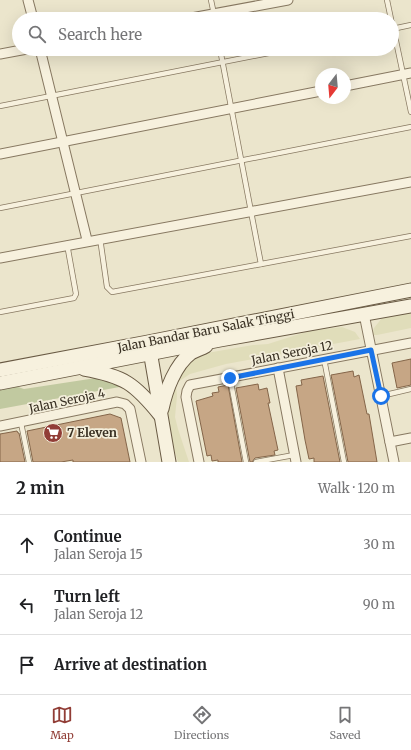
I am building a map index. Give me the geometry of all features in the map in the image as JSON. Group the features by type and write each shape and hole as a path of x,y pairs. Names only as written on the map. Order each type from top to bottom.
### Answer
{"main road":[{"name":"Jalan Bandar Baru Salak Tinggi","path":"0,383 77,368 149,348 411,290"},
{"name":"Jalan Bandar Baru Salak Tinggi","path":"0,370 149,348 220,340 411,306"},
{"path":"161,417 164,396 180,365 191,353 220,340"},
{"path":"149,348 168,462"},
{"path":"77,368 97,371 125,380 140,392 161,417"}],"street":[{"path":"28,0 31,12"},
{"path":"232,12 288,0"},
{"path":"0,54 12,52"},
{"path":"42,56 87,240"},
{"path":"351,85 407,74"},
{"path":"0,154 315,92"},
{"path":"0,258 87,240 411,182"},
{"path":"364,314 394,462"},
{"name":"Jalan Seroja 12","path":"198,462 186,397 190,386 411,342"},
{"path":"278,368 295,458"},
{"name":"Jalan Seroja 4","path":"0,426 117,402 125,404 130,409 141,462"},
{"path":"390,442 411,438"}],"lane":[{"path":"211,0 213,12"},
{"path":"387,0 390,12"},
{"path":"399,28 411,25"},
{"path":"399,48 407,74 411,112"},
{"path":"222,56 261,264"},
{"path":"0,106 253,56"},
{"path":"0,208 411,127"},
{"path":"100,238 108,287 112,292 411,236"},
{"path":"0,312 74,298 76,294 67,244"},
{"path":"324,359 344,462"},
{"path":"230,378 246,462"},
{"path":"381,396 411,390"},
{"path":"22,422 29,462"},
{"path":"256,462 295,458"}],"shaded area":[{"path":"411,311 411,328 372,335 374,328 382,318 388,315"},
{"path":"342,327 355,332 360,339 226,364 190,374 178,382 176,385 177,396 175,417 189,462 178,462 166,424 168,395 182,368 201,354 253,345 268,344 309,331"}],"green space":[{"path":"96,378 125,386 0,409 0,389 15,386 24,389"}],"building":[{"path":"411,359 411,385 397,388 392,363"},
{"path":"353,371 354,377 359,375 367,414 369,414 377,462 348,462 331,375"},
{"path":"323,376 340,462 314,462 314,458 309,459 305,440 296,386 302,385 301,380"},
{"path":"258,384 259,390 267,388 270,403 268,403 278,450 274,451 275,455 255,458 252,462 250,462 236,388"},
{"path":"228,385 242,462 212,461 211,455 207,456 196,401 213,396 212,393 219,392 218,387"},
{"path":"110,414 121,418 130,462 73,462 73,460 61,462 33,462 27,431"},
{"path":"17,431 19,433 25,462 0,462 0,434"}],"place":[{"name":"7 Eleven","path":"53,433"}],"route":[{"path":"230,378 371,350 381,396"}]}
